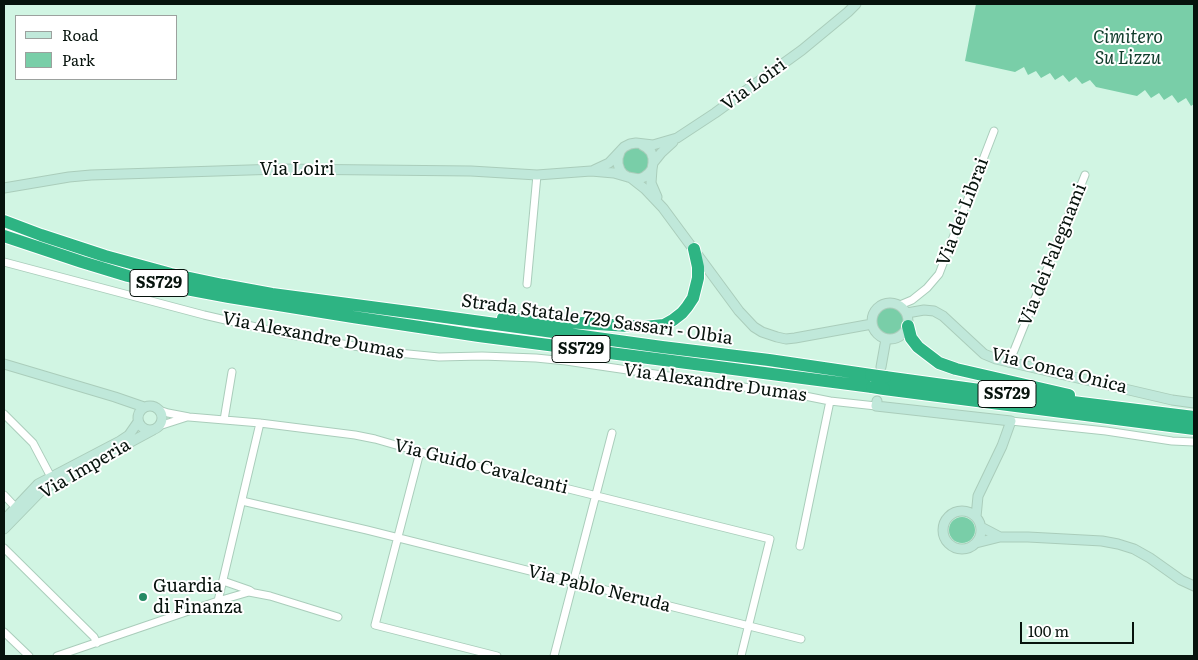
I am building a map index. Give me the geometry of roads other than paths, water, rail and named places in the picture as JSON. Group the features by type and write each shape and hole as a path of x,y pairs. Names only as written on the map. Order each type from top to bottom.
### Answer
{"highway":[{"path":"4,214 41,235"},
{"name":"Strada Statale 729 Sassari - Olbia","path":"4,221 115,259 171,274 272,294 769,360 1194,430"},
{"name":"Strada Statale 729 Sassari - Olbia","path":"4,236 82,262 165,285 353,317 479,336 879,379 1194,417"},
{"path":"416,313 644,328 655,327 664,324 688,307 698,278 698,267 694,249"},
{"path":"908,326 911,338 918,347 939,363 956,369 1130,409"}],"street":[{"name":"Via Loiri","path":"642,145 653,145 677,138 715,113 802,50 854,4"},
{"name":"Via dei Librai","path":"900,305 912,300 927,288 938,274 994,131"},
{"path":"630,178 639,179 644,177 661,153 677,138"},
{"path":"663,208 651,183 653,158 651,152 642,145 630,144 620,152 618,164 620,170 645,189 663,208 739,311 754,327 776,338 786,339 872,324"},
{"name":"Via Loiri","path":"591,172 609,163 620,152"},
{"name":"Via Loiri","path":"4,188 91,175 280,169 537,175 591,172 614,173 630,178"},
{"path":"527,284 537,175"},
{"name":"Via dei Falegnami","path":"1009,363 1085,175"},
{"name":"Via Alexandre Dumas","path":"4,262 204,315 286,334 379,350 439,357 482,356 566,361 830,401 876,403 1011,421 1106,431 1172,441 1194,442"},
{"path":"891,302 900,305 907,313 908,326 900,337 895,339 886,339 876,332 872,324 873,315 878,307 886,303 891,302"},
{"name":"Via Conca Onica","path":"907,313 924,310 934,311 960,330 984,354 1009,363 1172,400 1194,403"},
{"path":"879,379 886,339"},
{"path":"4,364 115,397 144,407 152,406 159,410 162,420 156,428 145,430 137,419 134,410 115,397"},
{"path":"224,420 232,372"},
{"path":"800,546 830,401"},
{"path":"137,419 140,410 144,407"},
{"name":"Via Guido Cavalcanti","path":"159,410 189,417 260,423 376,439 420,452 770,540 749,626"},
{"path":"4,414 33,443 51,477"},
{"name":"Via Guido Cavalcanti","path":"156,428 189,417"},
{"name":"Via Imperia","path":"4,529 38,484 120,441 129,435 137,419"},
{"path":"976,517 978,496 1002,446 1011,421"},
{"path":"218,601 260,423"},
{"name":"Via Imperia","path":"4,520 42,490 156,428"},
{"path":"554,656 612,433"},
{"path":"420,452 375,625 497,656"},
{"path":"4,496 18,510"},
{"path":"961,511 978,496"},
{"name":"Via Pablo Neruda","path":"242,501 801,639"},
{"path":"961,511 976,517 981,527 981,534 976,543 965,549 959,549 948,544 943,533 943,527 948,517 953,513 961,511"},
{"path":"981,527 1000,537"},
{"path":"976,543 1000,537 1080,539 1118,544 1134,549 1181,580 1194,586"},
{"path":"4,548 97,642"},
{"path":"223,581 252,592 338,617"},
{"path":"57,656 218,601 252,592"},
{"path":"741,656 749,626"},
{"path":"4,632 29,656"}],"place":[{"name":"Guardia di Finanza","path":"143,597"}],"park label":[{"name":"Cimitero Su Lizzu","path":"1128,48"}]}
